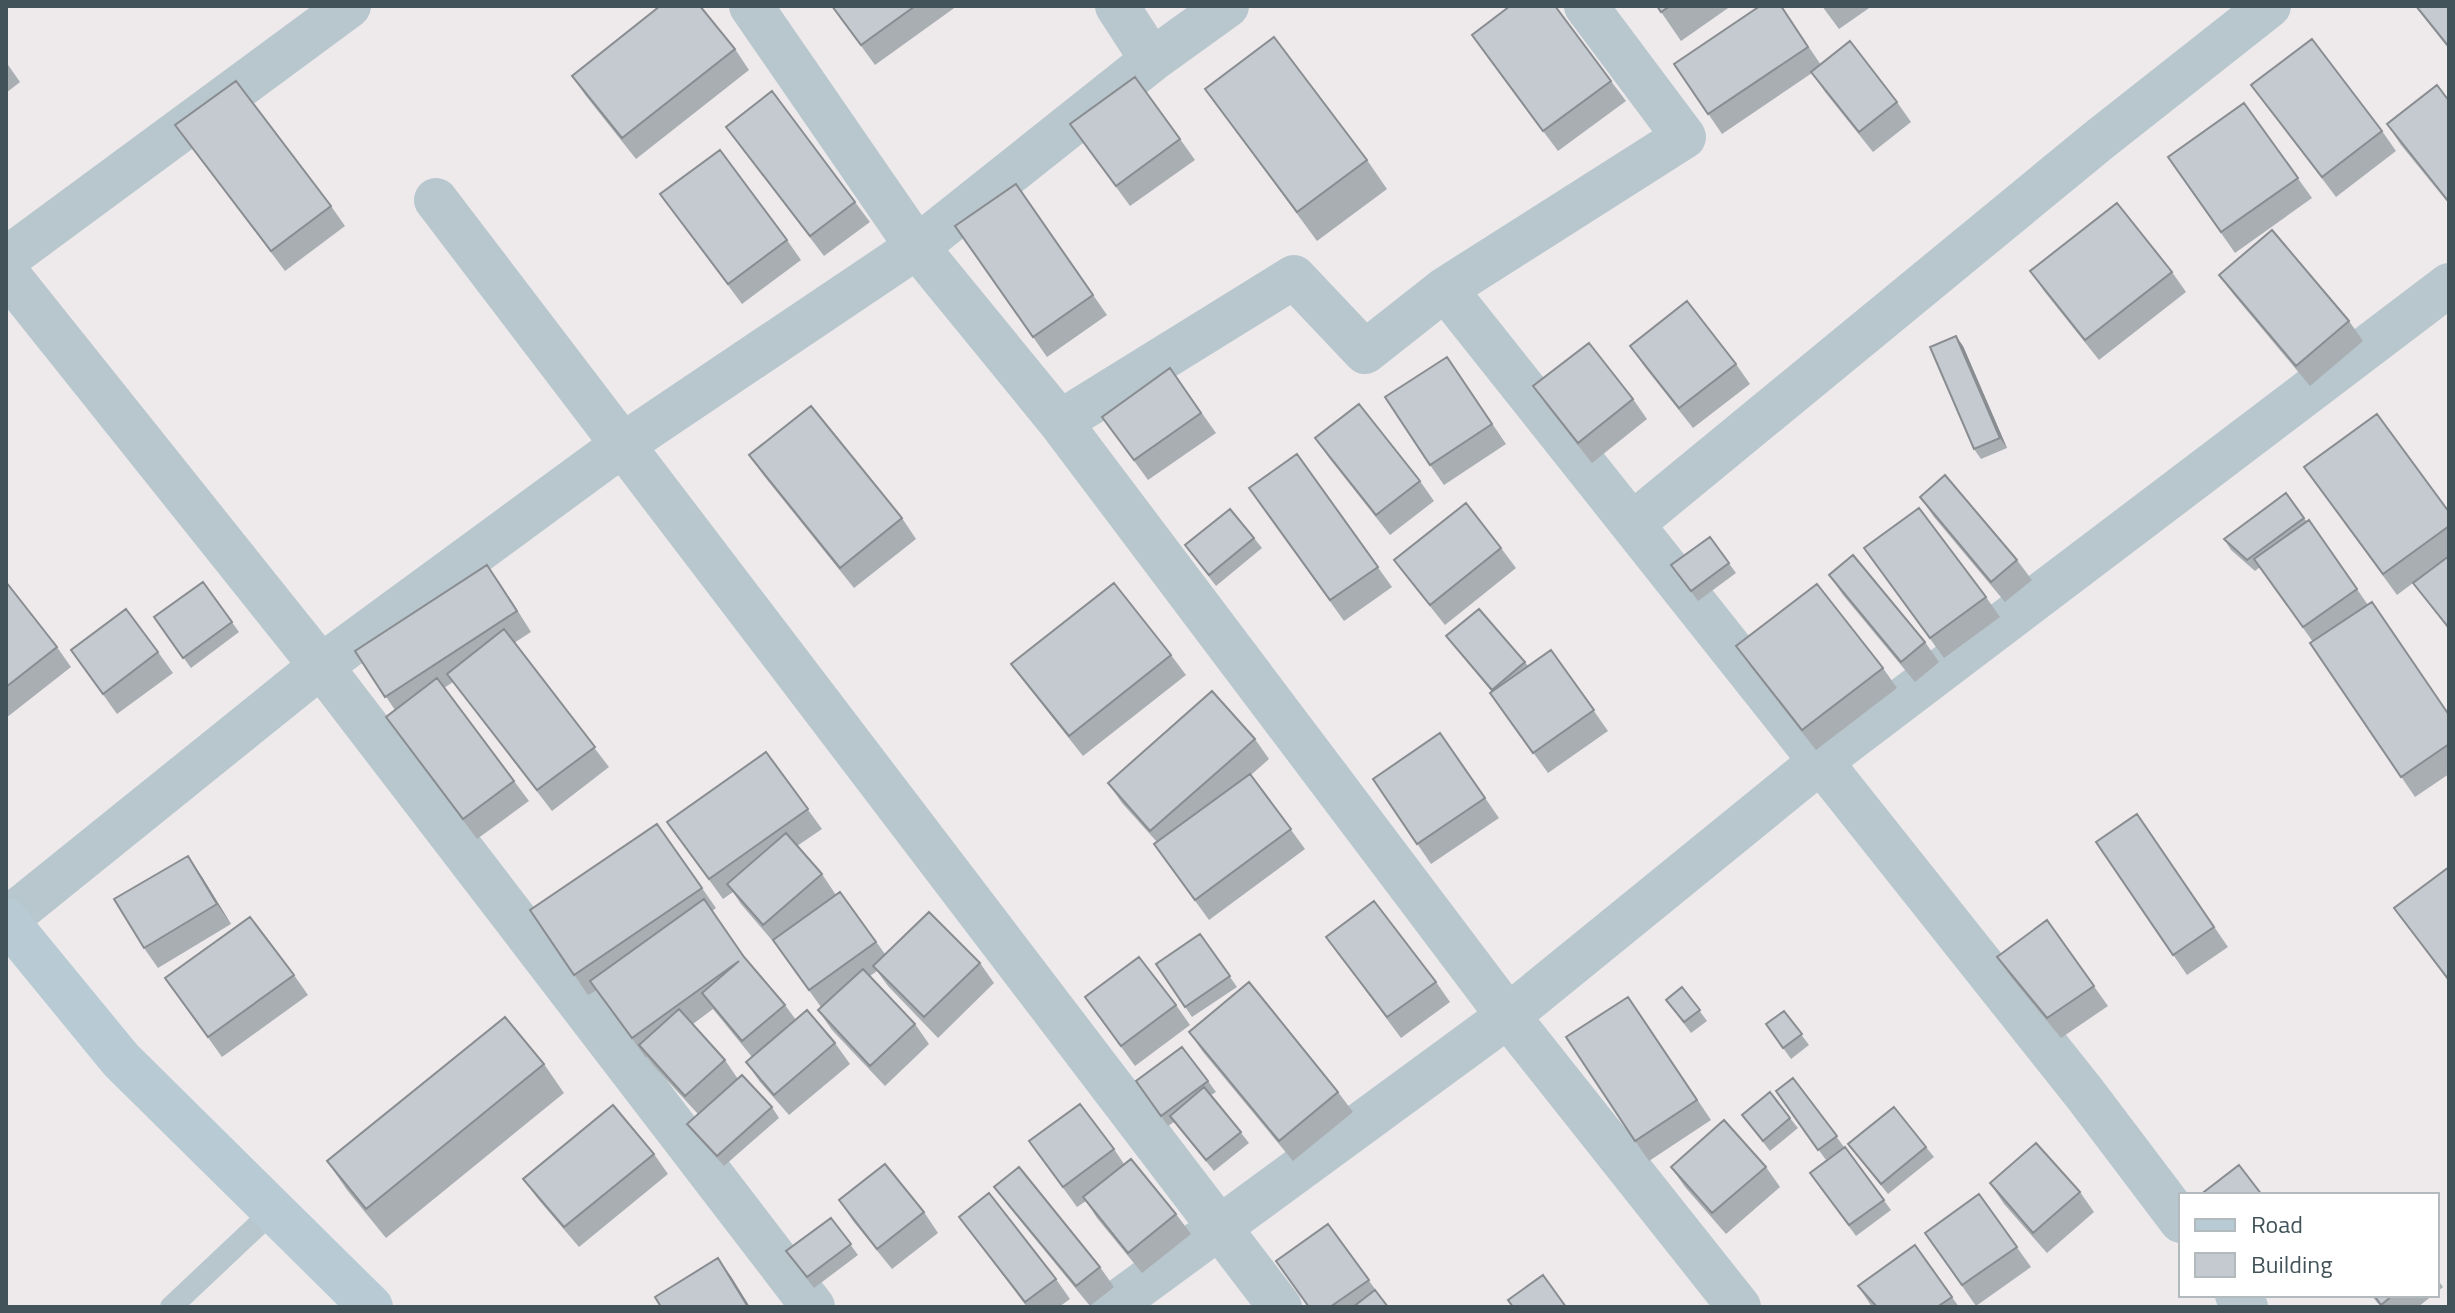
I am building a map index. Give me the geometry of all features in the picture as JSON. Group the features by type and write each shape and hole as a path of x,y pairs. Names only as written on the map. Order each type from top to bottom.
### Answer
{"street":[{"path":"6,259 349,6"},
{"path":"751,6 917,247 1060,422 1508,1016 1739,1307"},
{"path":"1117,6 1152,60"},
{"path":"371,1307 121,1060 6,920 321,666 621,446 917,247 1152,60 1227,6"},
{"path":"1060,422 1294,277 1365,352 1445,289 1684,137 1586,6"},
{"path":"1632,524 2087,150 2269,6"},
{"path":"436,200 1280,1307"},
{"path":"6,272 321,666 813,1307"},
{"path":"1445,289 2085,1094 2179,1218"},
{"path":"1111,1307 1217,1226 1508,1016 1820,762 2444,297"}],"lane":[{"path":"171,1307 274,1210"}],"building":[{"path":"660,6 700,6 735,49 622,138 572,76"},
{"path":"832,6 915,6 861,45"},
{"path":"1510,6 1555,6 1611,81 1543,131 1472,35"},
{"path":"1760,6 1781,6 1808,47 1708,114 1674,64"},
{"path":"2416,6 2449,6 2449,47"},
{"path":"1274,37 1367,160 1297,212 1205,89"},
{"path":"2312,39 2382,131 2322,177 2251,85"},
{"path":"1850,41 1897,102 1859,132 1811,72"},
{"path":"1135,77 1180,139 1116,186 1070,124"},
{"path":"236,81 331,206 271,251 175,125"},
{"path":"2437,85 2449,101 2449,202 2387,124"},
{"path":"772,91 855,202 810,236 726,127"},
{"path":"2244,103 2298,178 2221,232 2168,157"},
{"path":"720,150 787,240 728,284 660,194"},
{"path":"1016,184 1093,295 1033,337 955,226"},
{"path":"2117,203 2172,272 2085,340 2030,271"},
{"path":"2272,230 2349,321 2296,366 2219,275"},
{"path":"1687,301 1736,364 1679,408 1630,346"},
{"path":"1956,336 2000,438 1974,449 1930,347"},
{"path":"1589,343 1633,399 1578,443 1533,386"},
{"path":"1447,357 1492,424 1430,465 1385,397"},
{"path":"1170,368 1201,413 1134,460 1102,417"},
{"path":"1359,404 1420,481 1376,515 1315,438"},
{"path":"811,406 902,518 840,568 749,455"},
{"path":"2377,414 2449,512 2449,526 2383,574 2304,467"},
{"path":"1297,454 1378,567 1330,600 1249,488"},
{"path":"1945,475 2017,560 1991,582 1920,497"},
{"path":"2286,493 2304,518 2247,560 2224,539"},
{"path":"1466,503 1501,548 1430,605 1394,560"},
{"path":"1919,508 1986,597 1930,638 1864,548"},
{"path":"1230,509 1254,538 1209,575 1185,545"},
{"path":"2309,520 2357,589 2303,627 2254,559"},
{"path":"1710,537 1729,563 1691,591 1671,565"},
{"path":"1853,555 1925,642 1901,662 1829,575"},
{"path":"2449,556 2449,628 2413,583"},
{"path":"487,565 517,611 385,697 355,651"},
{"path":"6,582 57,647 6,687"},
{"path":"203,582 232,622 183,658 154,617"},
{"path":"1114,583 1171,655 1069,736 1011,664"},
{"path":"1817,584 1883,668 1802,730 1736,646"},
{"path":"2372,602 2449,715 2449,744 2401,777 2310,643"},
{"path":"126,609 158,652 103,694 71,650"},
{"path":"1479,609 1525,662 1492,690 1446,636"},
{"path":"504,629 595,747 537,790 447,674"},
{"path":"1551,650 1594,710 1533,753 1490,693"},
{"path":"437,678 514,781 463,819 386,717"},
{"path":"1212,691 1255,739 1150,831 1108,783"},
{"path":"1440,733 1485,798 1417,844 1373,779"},
{"path":"766,752 808,809 709,879 667,822"},
{"path":"1250,774 1291,829 1195,900 1154,844"},
{"path":"2137,814 2214,927 2173,955 2096,842"},
{"path":"657,824 702,888 574,975 530,910"},
{"path":"786,833 822,874 763,925 727,884"},
{"path":"188,856 217,904 144,948 114,899"},
{"path":"2449,867 2449,980 2394,908"},
{"path":"840,892 876,942 809,990 773,940"},
{"path":"704,899 744,957 785,1005 742,1041 702,993 739,961 632,1038 590,981"},
{"path":"1374,901 1436,982 1387,1017 1326,937"},
{"path":"929,912 980,963 924,1017 873,966"},
{"path":"250,917 294,975 208,1037 165,978"},
{"path":"2047,920 2094,986 2047,1018 1997,957"},
{"path":"1200,934 1230,976 1185,1007 1156,964"},
{"path":"1139,957 1176,1005 1121,1046 1085,997"},
{"path":"863,969 915,1024 870,1066 818,1010"},
{"path":"1249,982 1338,1092 1279,1141 1189,1032"},
{"path":"1682,987 1700,1010 1684,1022 1666,1000"},
{"path":"1628,997 1697,1100 1635,1141 1566,1037"},
{"path":"679,1009 725,1060 685,1096 639,1045"},
{"path":"807,1010 835,1043 774,1095 746,1062"},
{"path":"1784,1011 1802,1034 1783,1048 1766,1024"},
{"path":"505,1017 544,1064 366,1209 327,1161"},
{"path":"1182,1047 1208,1081 1161,1116 1136,1081"},
{"path":"742,1075 772,1107 717,1156 687,1124"},
{"path":"1793,1078 1837,1136 1818,1150 1776,1091"},
{"path":"1204,1087 1241,1132 1206,1160 1170,1116"},
{"path":"1770,1092 1790,1118 1763,1141 1742,1115"},
{"path":"1080,1104 1114,1149 1063,1187 1029,1141"},
{"path":"613,1105 654,1154 564,1227 523,1179"},
{"path":"1894,1107 1926,1147 1881,1184 1848,1144"},
{"path":"1724,1120 1766,1167 1712,1213 1671,1167"},
{"path":"2036,1143 2080,1192 2033,1233 1990,1183"},
{"path":"1845,1147 1884,1200 1849,1225 1810,1173"},
{"path":"1131,1159 1176,1214 1128,1253 1083,1197"},
{"path":"885,1164 924,1212 877,1249 839,1200"},
{"path":"2239,1165 2260,1193 2203,1193"},
{"path":"1019,1167 1100,1267 1076,1286 994,1187"},
{"path":"989,1193 1056,1279 1025,1302 959,1217"},
{"path":"1979,1194 2017,1247 1962,1285 1925,1233"},
{"path":"831,1218 851,1244 807,1277 786,1251"},
{"path":"1328,1224 1369,1280 1330,1307 1309,1307 1276,1261"},
{"path":"1915,1245 1952,1297 1937,1307 1877,1307 1858,1286"},
{"path":"718,1258 748,1307 661,1307 655,1297"},
{"path":"1543,1275 1566,1307 1513,1307 1508,1300"},
{"path":"1375,1290 1388,1307 1353,1307"},
{"path":"2375,1297 2391,1297 2381,1305"}]}
